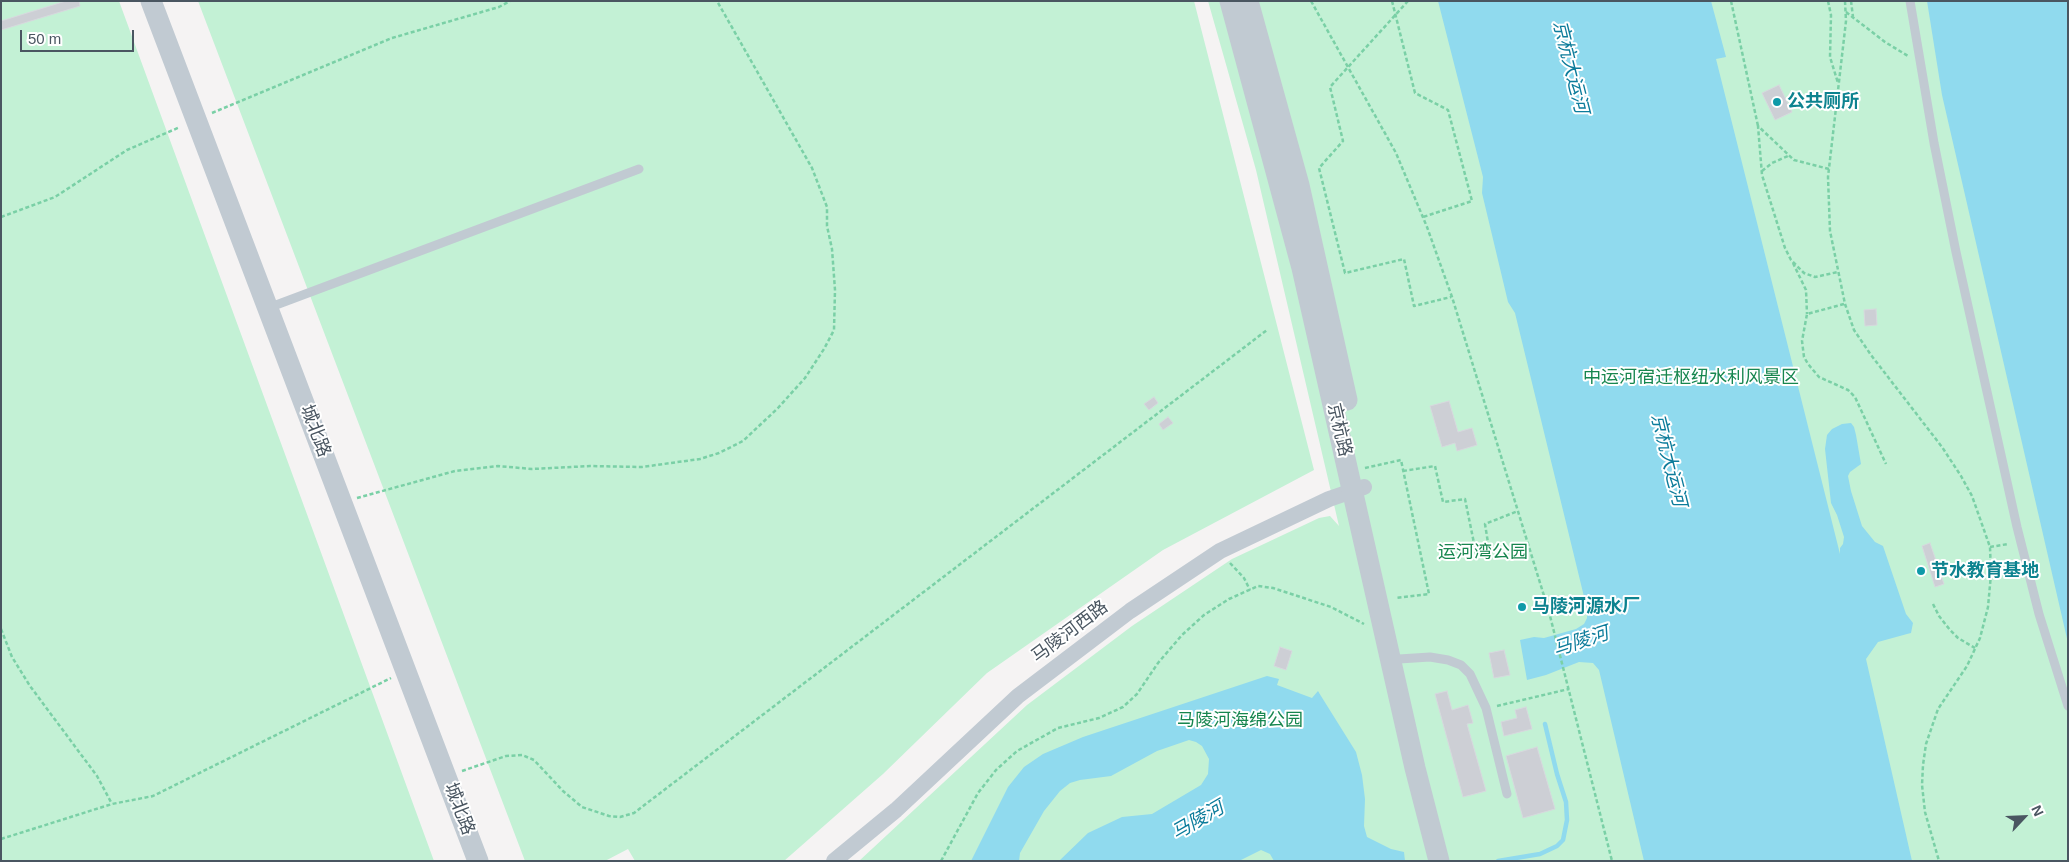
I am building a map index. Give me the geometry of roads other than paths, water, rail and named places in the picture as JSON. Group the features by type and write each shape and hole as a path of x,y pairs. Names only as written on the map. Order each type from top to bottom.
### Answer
{"street":[{"name":"城北路","path":"150,1 478,861"},
{"name":"京杭路","path":"1230,1 1359,482 1428,783 1450,861"},
{"name":"京杭路","path":"1248,1 1299,185 1336,344 1384,634 1439,861"},
{"name":"马陵河西路","path":"834,861 896,810 1018,696 1130,611 1220,552 1329,499 1359,482"}],"lane":[{"path":"1910,1 1956,252 2021,542 2039,614 2068,706"},
{"path":"268,308 639,169"},
{"path":"1399,659 1430,658 1448,660 1461,666 1470,674 1486,708 1507,794"}],"water":[{"name":"京杭大运河","path":"1438,1 1711,1 1726,57 1716,59 1840,554 1844,537 1831,503 1825,449 1827,435 1832,429 1842,424 1851,423 1856,435 1861,464 1850,472 1848,476 1851,491 1862,526 1875,542 1883,546 1906,614 1913,623 1911,633 1878,642 1866,659 1912,861 1644,861 1599,670 1593,663 1579,662 1527,680 1520,640 1534,637 1544,638 1576,629 1584,624 1587,618 1587,609 1515,313 1508,302 1482,193 1483,177"},
{"path":"1927,1 2068,1 2068,643 1942,95"},
{"path":"1267,676 1279,679 1277,685 1312,698 1318,691 1356,752 1362,775 1365,799 1364,826 1367,837 1391,849 1404,852 1405,861 1274,861 1270,854 1261,850 1239,861 1059,861 1088,833 1122,817 1152,814 1201,785 1208,774 1209,759 1202,746 1189,740 1157,751 1111,776 1070,783 1060,791 1044,811 1020,853 1019,861 971,861 1008,787 1024,767 1043,754 1083,737"}],"waterway":[{"name":"马陵河","path":"1498,861 1540,854 1557,846 1563,840 1567,820 1566,802 1545,724"}],"place":[{"name":"公共厕所","path":"1777,102"},
{"name":"节水教育基地","path":"1921,571"},
{"name":"马陵河源水厂","path":"1522,607"}],"park label":[{"name":"中运河宿迁枢纽水利风景区","path":"1691,378"},
{"name":"运河湾公园","path":"1483,553"},
{"name":"马陵河海绵公园","path":"1240,721"}]}
